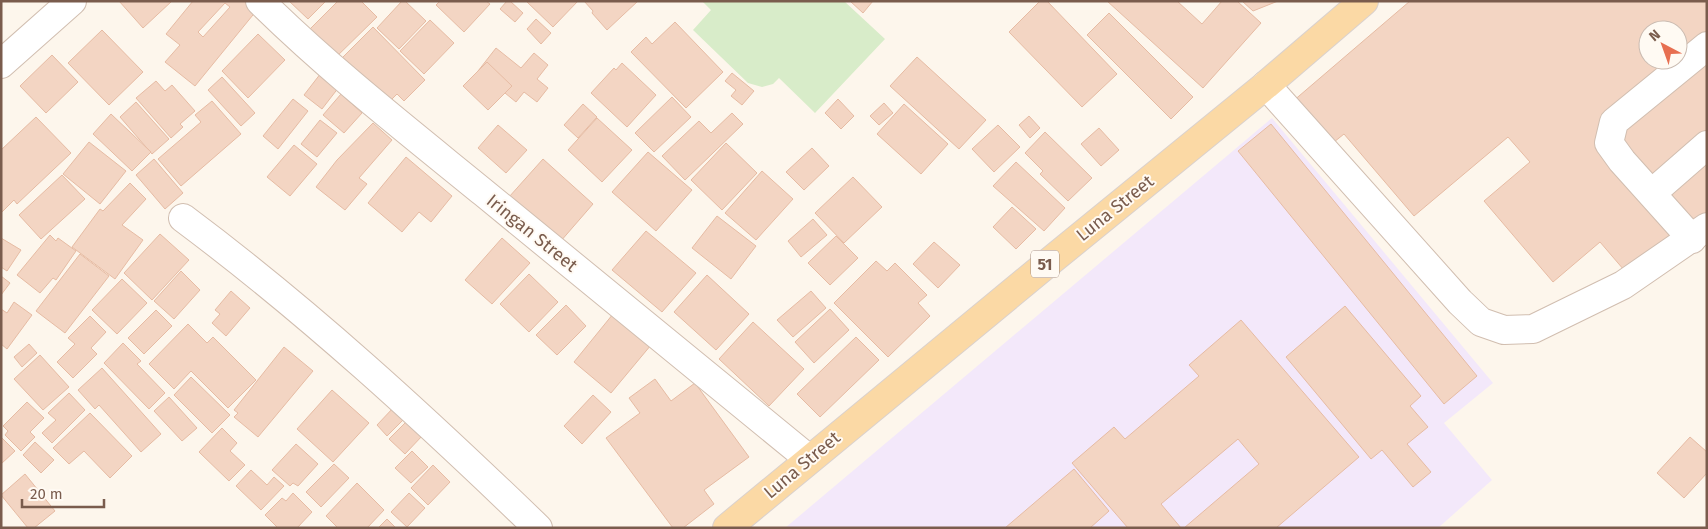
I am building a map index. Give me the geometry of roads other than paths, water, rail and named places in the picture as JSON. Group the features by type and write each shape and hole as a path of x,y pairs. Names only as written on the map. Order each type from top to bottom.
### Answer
{"main road":[{"name":"Luna Street","path":"726,528 1266,85 1351,5"}],"street":[{"path":"1,64 72,1"},
{"name":"Iringan Street","path":"260,1 296,37 679,354 809,458"},
{"path":"1266,85 1460,302 1481,322 1504,330 1533,329 1622,285 1699,233 1652,193 1622,161 1609,143 1614,122 1707,46"},
{"path":"1652,193 1707,145"},
{"path":"183,218 246,265 316,325 437,431 538,528"}]}
